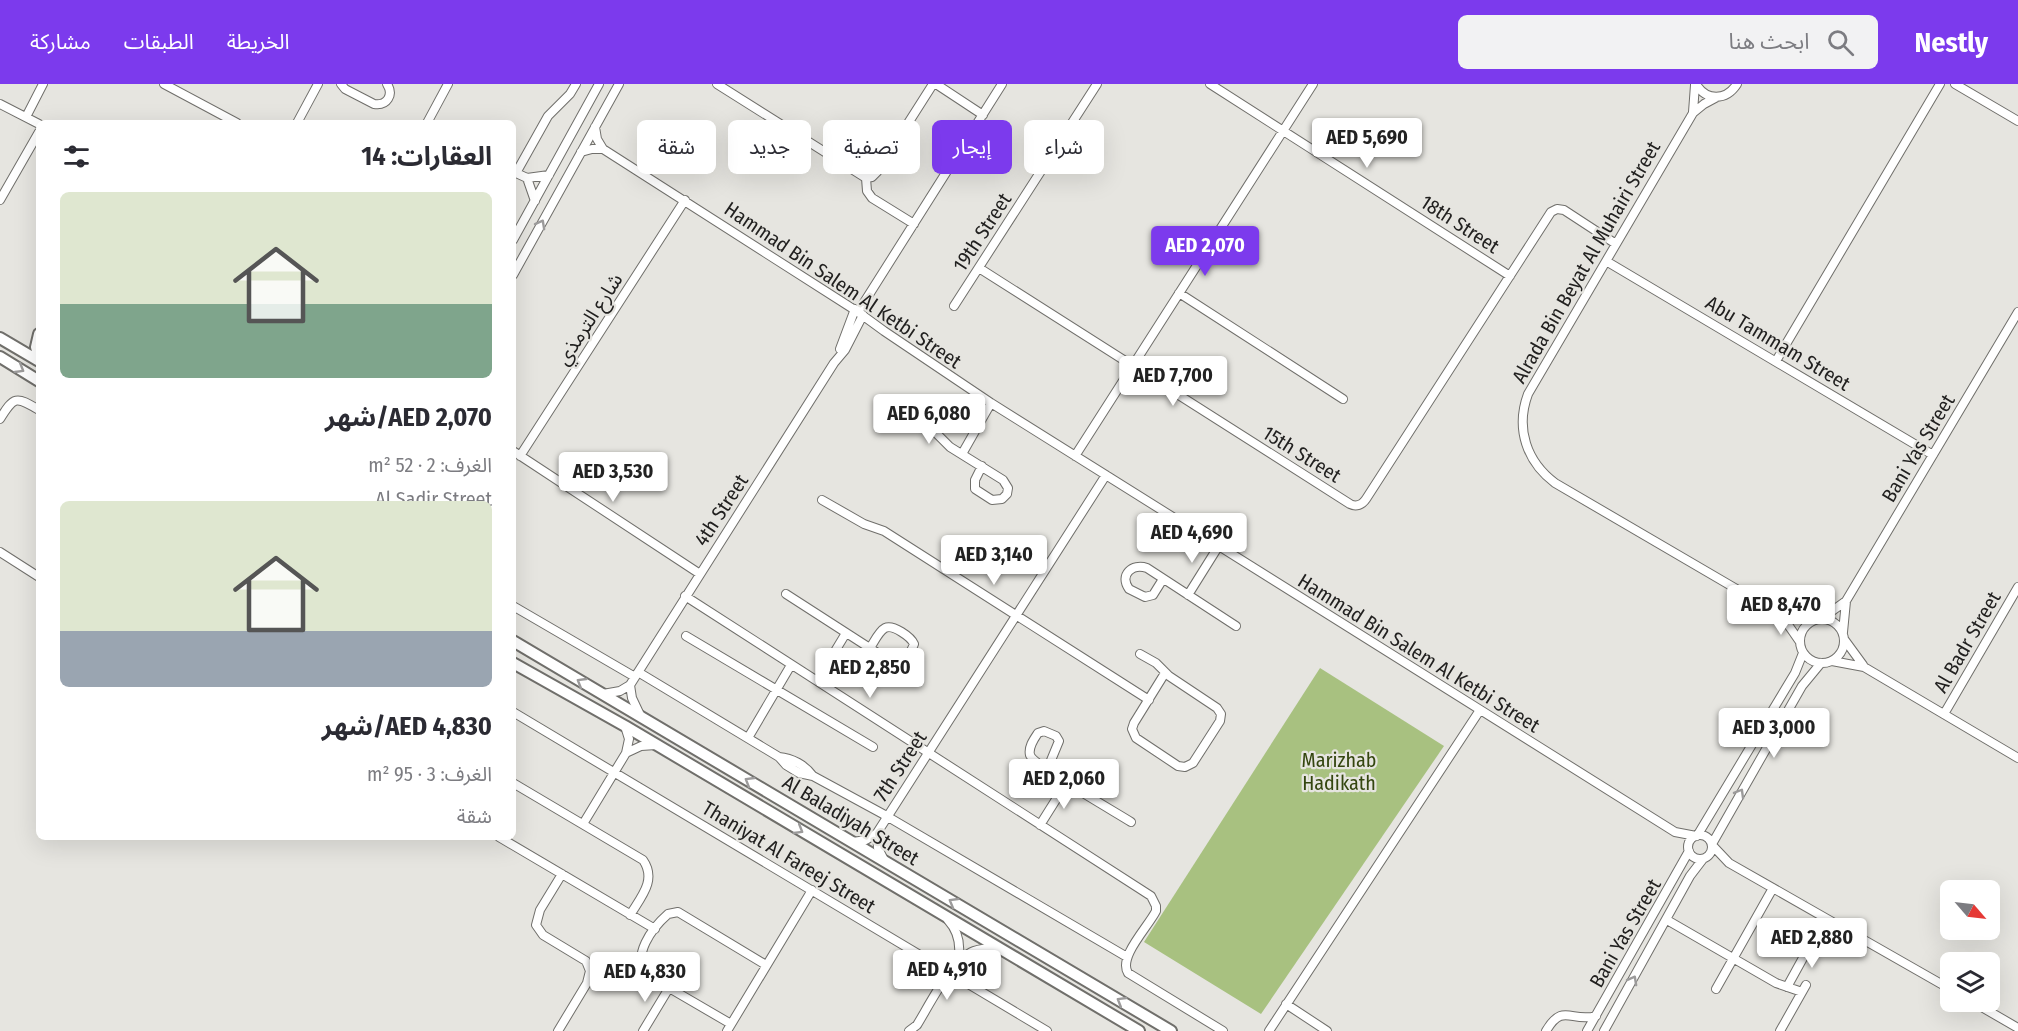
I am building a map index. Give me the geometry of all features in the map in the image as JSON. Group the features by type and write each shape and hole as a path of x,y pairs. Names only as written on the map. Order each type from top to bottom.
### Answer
{"main road":[{"path":"0,338 36,357"},
{"path":"0,357 36,379"},
{"name":"Al Baladiyah Street","path":"516,643 1171,1031"},
{"name":"Al Baladiyah Street","path":"516,665 626,726 1139,1031"}],"street":[{"path":"26,117 43,84"},
{"path":"164,84 231,120"},
{"path":"299,120 318,84"},
{"path":"341,84 345,89 379,105 390,96 391,90 387,84"},
{"path":"429,120 448,84"},
{"path":"516,170 548,116 570,94 576,84"},
{"path":"516,235 599,84"},
{"path":"516,270 619,84"},
{"path":"717,84 866,178 872,177 877,172 934,84 983,115"},
{"name":"4th Street","path":"630,685 840,354 859,312 1002,84"},
{"name":"19th Street","path":"954,306 1097,84"},
{"name":"18th Street","path":"1210,84 1509,276"},
{"path":"1075,456 1313,84"},
{"path":"1695,84 1706,95 1717,97"},
{"name":"Alrada Bin Beyat Al Muhairi Street","path":"1693,114 1695,84"},
{"name":"Alrada Bin Beyat Al Muhairi Street","path":"1737,84 1728,95 1717,97 1704,104 1693,114 1528,394 1522,421 1524,439 1531,457 1541,472 1555,483 1781,615 1818,619"},
{"path":"1776,361 1940,84"},
{"path":"1955,84 2018,121"},
{"path":"0,104 36,122"},
{"path":"595,127 597,139 603,149"},
{"path":"0,200 36,137"},
{"path":"581,152 592,148 603,149"},
{"name":"Hammad Bin Salem Al Ketbi Street","path":"603,149 859,312 991,403 1675,832 1689,850"},
{"path":"516,172 527,178 549,175"},
{"path":"527,178 535,201"},
{"path":"866,178 867,191 872,198 914,224"},
{"name":"شارع الترمذي","path":"517,454 686,200"},
{"path":"1509,276 1549,214 1557,209 1567,211 1616,244"},
{"name":"Abu Tammam Street","path":"1606,261 1933,455"},
{"name":"15th Street","path":"978,268 1350,504 1359,505 1366,499 1509,276"},
{"path":"1179,293 1343,399"},
{"name":"Bani Yas Street","path":"1818,619 1846,601 2018,312"},
{"path":"0,420 9,405 18,399 36,408"},
{"path":"962,454 991,403"},
{"path":"899,408 929,426 945,444 982,466 1005,482 1008,491 1002,499 992,500 975,489 975,480 982,466"},
{"path":"517,454 700,574"},
{"name":"7th Street","path":"877,833 1106,475"},
{"path":"822,500 864,524 884,531 1149,700"},
{"path":"1188,595 1218,547"},
{"path":"0,552 36,575"},
{"path":"1163,579 1153,595 1145,597 1129,589 1125,579 1129,570 1140,566 1147,568 1236,626"},
{"name":"Al Badr Street","path":"1944,714 2018,587"},
{"path":"786,594 893,663 899,664 905,661 914,644 910,638 892,627 887,627 882,630 870,648"},
{"path":"685,596 1151,896 1156,911 1127,957 1125,966 1128,973 1223,1031"},
{"name":"Bani Yas Street","path":"1844,636 1846,601"},
{"path":"516,608 748,738 779,757 786,765 799,773 813,776 887,816 1127,957"},
{"name":"Alrada Bin Beyat Al Muhairi Street","path":"1781,615 1800,642"},
{"path":"1864,666 1837,624 1818,619 1802,631 1800,642 1803,653 1811,660 1821,663 1832,661 1864,666 2018,758"},
{"path":"817,681 846,633"},
{"path":"686,636 873,747"},
{"path":"1832,661 1840,654 1844,636"},
{"path":"1729,863 1694,858 1689,850 1689,843 1697,836 1795,674 1803,653"},
{"path":"1140,654 1156,663 1166,673 1217,708 1221,714 1220,721 1191,765 1185,767 1178,766 1134,735 1132,726 1166,673"},
{"path":"1703,859 1710,853 1712,845 1802,687 1821,663"},
{"path":"748,738 791,665"},
{"path":"603,694 620,691 630,685 634,705 641,717"},
{"path":"1269,1031 1480,710"},
{"name":"Thaniyat Al Fareej Street","path":"516,714 1047,1031"},
{"path":"583,824 626,753 629,739 626,726"},
{"path":"1047,770 1059,741 1056,736 1044,731 1036,736 1029,751 1034,762 1131,822"},
{"path":"626,753 641,746 656,745"},
{"path":"1040,825 1067,782"},
{"path":"516,785 643,860 648,866 649,883 630,915"},
{"name":"Hammad Bin Salem Al Ketbi Street","path":"1675,832 1697,836"},
{"path":"852,842 866,840 877,833 878,848 886,862"},
{"path":"1697,836 1705,836 1729,863 1940,983"},
{"path":"504,840 655,930"},
{"name":"Bani Yas Street","path":"1586,1031 1689,850"},
{"name":"Bani Yas Street","path":"1604,1031 1703,859"},
{"path":"558,1031 587,983 590,971 586,961 543,935 536,925 540,910 562,874"},
{"path":"1716,988 1773,888"},
{"path":"766,965 678,912 668,914 655,930 642,951 640,964 646,975 730,1028 812,890"},
{"path":"945,916 959,940 957,963"},
{"path":"1667,920 1776,983 1787,987 1804,988 1780,1031"},
{"path":"1787,987 1814,938"},
{"path":"909,1031 917,1028 957,963 975,951 999,948"},
{"path":"643,1031 669,988"},
{"path":"1286,1004 1327,1031"},
{"path":"1990,1012 2018,1028"},
{"path":"1546,1031 1553,1020 1560,1015 1596,1016"},
{"path":"1577,1017 1586,1031"}],"green space":[{"name":"Marizhab Hadikath","path":"1320,668 1444,746 1261,1014 1144,942"}]}
